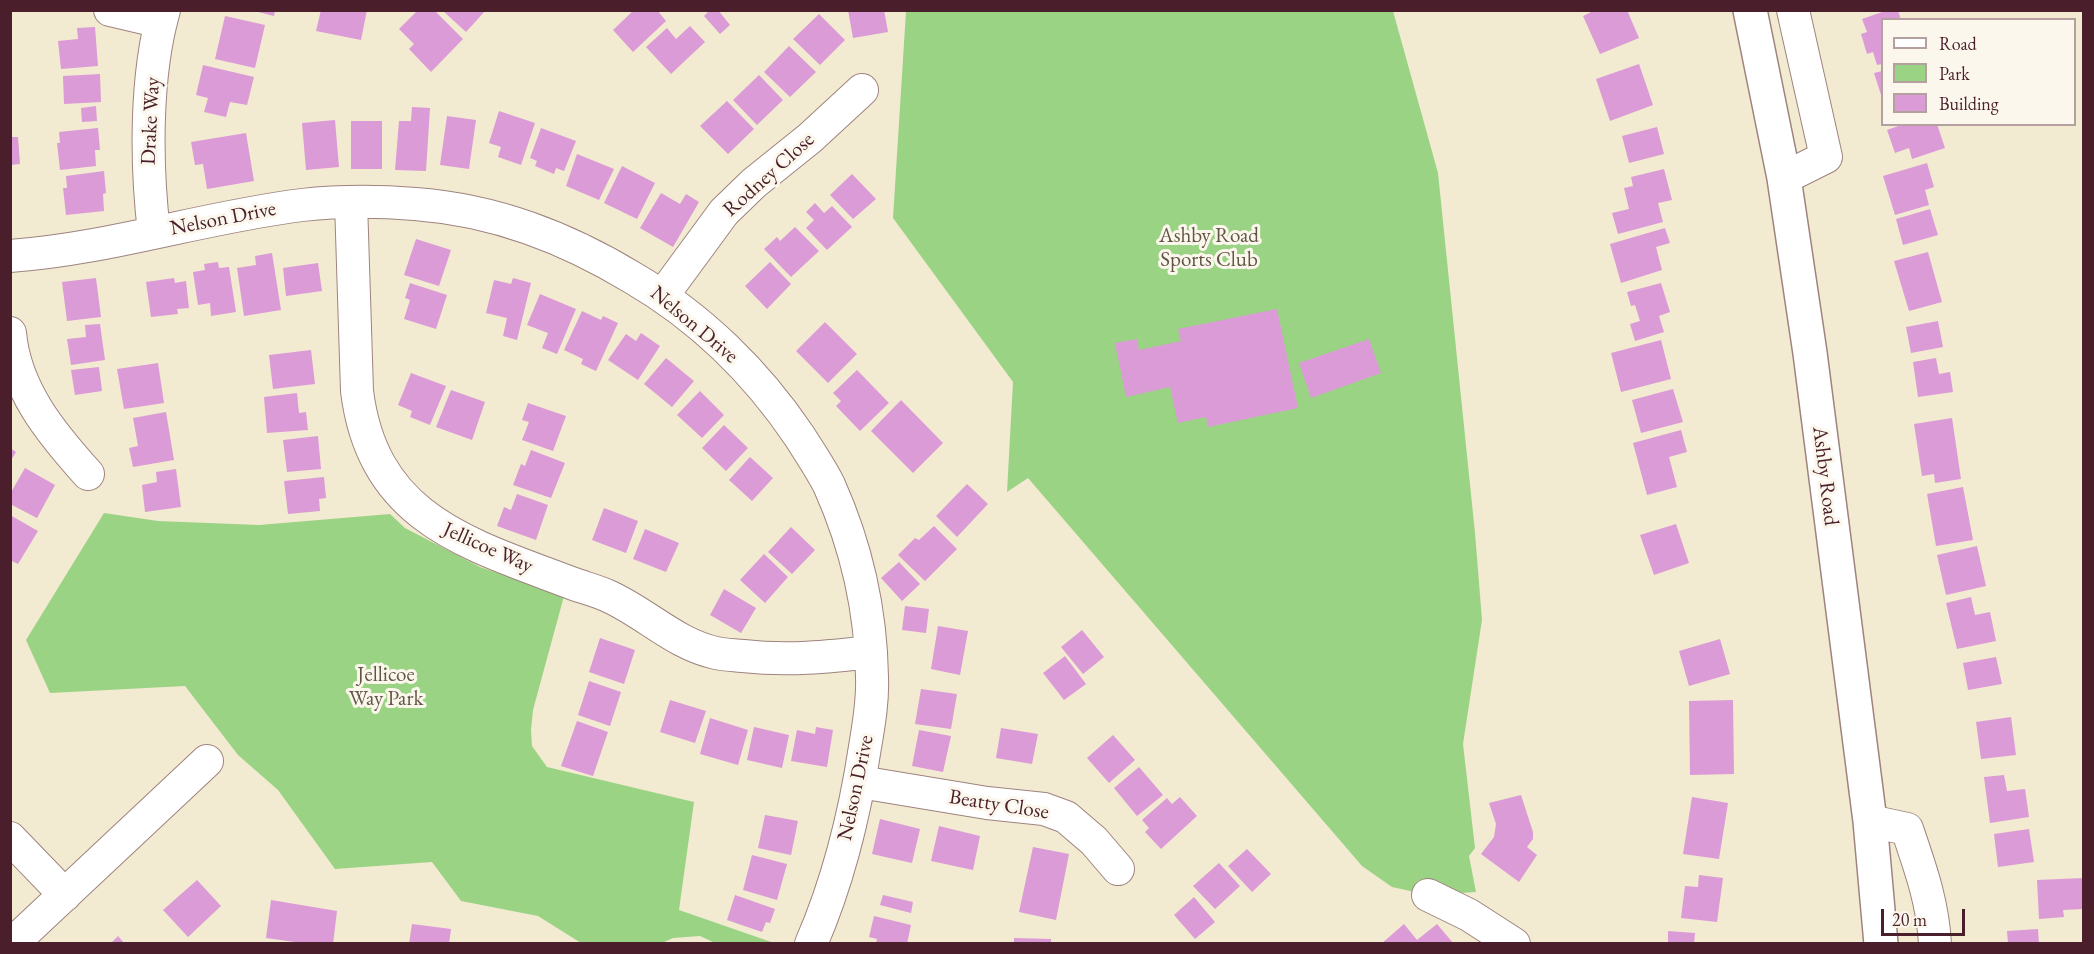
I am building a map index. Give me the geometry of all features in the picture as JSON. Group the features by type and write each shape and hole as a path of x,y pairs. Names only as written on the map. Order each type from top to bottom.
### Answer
{"main road":[{"name":"Ashby Road","path":"1750,10 1784,178 1810,353 1870,821 1881,944"}],"street":[{"path":"110,10 163,16"},
{"path":"1784,178 1826,157 1793,10"},
{"name":"Drake Way","path":"154,232 148,146 152,83 163,16"},
{"name":"Rodney Close","path":"663,295 724,212 753,183 810,138 862,90"},
{"name":"Nelson Drive","path":"10,256 80,249 154,232 303,205 351,202 416,204 482,214 544,233 596,256 663,295 703,327 749,371 790,423 822,473 848,533 862,584 873,679 868,728 860,782 845,844 811,944"},
{"name":"Jellicoe Way","path":"351,202 357,392 362,423 382,468 408,503 436,525 457,537 498,555 606,595 629,606 663,629 697,647 718,654 784,660 871,652"},
{"path":"10,333 17,365 29,398 57,440 88,474"},
{"path":"12,944 207,761"},
{"name":"Beatty Close","path":"860,782 987,803 1044,809 1066,817 1094,841 1118,869"},
{"path":"1870,821 1907,829 1922,870 1934,919 1935,944"},
{"path":"10,838 65,895"},
{"path":"1428,895 1469,915 1514,944"}],"green space":[{"name":"Ashby Road Sports Club","path":"906,11 1393,11 1438,173 1475,533 1482,620 1463,744 1475,848 1469,856 1476,892 1428,895 1392,887 1362,866 1028,478 1007,492 1013,382 893,218"},
{"name":"Jellicoe Way Park","path":"104,513 158,521 259,525 390,514 405,528 480,567 564,596 533,710 532,746 547,767 694,802 679,910 774,943 715,943 700,936 673,938 662,943 581,943 538,916 461,901 432,862 335,869 278,790 238,755 185,686 50,693 26,640"}],"building":[{"path":"250,10 275,10 274,16"},
{"path":"321,10 367,10 361,40 316,31"},
{"path":"418,10 434,10 463,39 431,72 409,49 414,44 399,29"},
{"path":"442,10 486,10 466,32"},
{"path":"634,10 657,10 666,21 633,52 613,30"},
{"path":"710,10 718,10 730,25 720,34 704,16"},
{"path":"848,10 884,10 888,32 853,38"},
{"path":"1595,10 1627,10 1639,38 1600,54 1583,16"},
{"path":"1888,10 1898,10 1900,18 1881,18 1881,64 1877,65 1873,52 1867,54 1861,34 1867,32 1862,19"},
{"path":"819,14 845,40 820,65 793,39"},
{"path":"225,16 265,25 255,68 215,59"},
{"path":"690,26 705,42 671,74 646,47 667,28 676,39"},
{"path":"95,27 98,66 61,69 58,41 78,39 77,28"},
{"path":"789,46 816,72 790,97 764,72"},
{"path":"1639,64 1653,105 1610,121 1596,79"},
{"path":"203,65 254,77 247,105 230,102 226,117 204,112 208,98 196,95"},
{"path":"1881,71 1881,95 1874,73"},
{"path":"100,74 101,102 64,104 63,76"},
{"path":"759,75 783,100 757,125 733,100"},
{"path":"727,101 754,129 728,154 700,126"},
{"path":"96,106 97,121 82,122 81,108"},
{"path":"412,107 430,108 426,171 395,170 399,121 411,121"},
{"path":"499,111 535,123 521,165 498,157 501,147 489,143"},
{"path":"447,116 476,120 469,169 440,165"},
{"path":"335,120 339,167 306,170 302,123"},
{"path":"351,121 382,121 382,169 351,169"},
{"path":"1898,126 1938,126 1945,148 1912,159 1909,148 1895,153 1887,130"},
{"path":"1657,127 1664,154 1629,163 1622,136"},
{"path":"98,128 100,150 95,150 96,166 60,170 57,143 60,143 59,132"},
{"path":"541,128 576,141 564,171 556,168 554,174 535,166 537,161 530,158"},
{"path":"246,133 254,181 207,189 203,164 195,165 191,142"},
{"path":"10,137 18,137 20,164 10,165"},
{"path":"577,154 614,169 599,200 566,186"},
{"path":"1927,163 1934,187 1925,190 1929,205 1895,215 1883,176"},
{"path":"622,166 655,183 637,219 604,203"},
{"path":"1664,169 1672,200 1658,203 1663,222 1618,234 1612,213 1629,209 1624,188 1633,186 1631,177"},
{"path":"104,171 106,193 103,194 104,211 66,215 63,188 67,188 66,176"},
{"path":"852,174 876,199 853,219 830,195"},
{"path":"661,193 680,204 686,194 699,202 673,247 640,228"},
{"path":"815,203 824,213 832,206 852,227 827,250 806,228 814,220 806,212"},
{"path":"1930,209 1938,235 1903,245 1896,219"},
{"path":"795,227 819,251 791,277 764,249 777,237 780,241"},
{"path":"1665,228 1670,243 1656,247 1662,270 1621,283 1610,244"},
{"path":"416,239 451,250 439,286 404,275"},
{"path":"1928,252 1942,302 1909,311 1894,261"},
{"path":"272,253 281,310 244,316 237,268 256,265 255,256"},
{"path":"218,262 219,268 229,267 236,312 211,316 210,303 198,305 193,272 205,270 204,264"},
{"path":"770,262 791,284 767,309 745,286"},
{"path":"318,263 322,291 286,296 283,268"},
{"path":"96,278 101,317 67,321 62,282"},
{"path":"174,278 175,283 186,281 189,308 177,309 178,314 151,317 146,282"},
{"path":"513,278 531,283 517,340 503,336 507,318 486,313 494,280 511,284"},
{"path":"410,283 447,295 436,329 404,319 410,300 405,298"},
{"path":"1661,283 1670,312 1659,316 1664,332 1635,341 1630,324 1640,321 1635,305 1631,306 1627,292"},
{"path":"540,294 576,309 557,354 542,348 548,333 527,325"},
{"path":"1277,309 1298,408 1208,427 1206,417 1178,423 1170,387 1126,397 1115,343 1137,339 1139,350 1181,341 1178,329"},
{"path":"582,311 601,320 603,316 618,323 596,371 581,364 583,359 564,350"},
{"path":"1938,321 1943,347 1911,353 1906,327"},
{"path":"825,322 857,354 828,383 796,351"},
{"path":"100,324 105,360 71,365 67,339 86,337 85,325"},
{"path":"641,333 660,346 638,380 608,360 626,334 636,341"},
{"path":"1369,339 1381,373 1311,398 1299,363"},
{"path":"1661,340 1671,379 1621,392 1611,353"},
{"path":"311,350 315,384 273,389 269,355"},
{"path":"666,358 694,381 672,407 644,384"},
{"path":"1936,358 1939,374 1950,372 1953,392 1918,397 1913,362"},
{"path":"158,363 164,403 124,409 117,369"},
{"path":"99,367 102,391 75,395 71,370"},
{"path":"857,370 889,403 860,431 836,406 841,401 833,393"},
{"path":"411,373 446,386 430,425 410,417 412,411 398,405"},
{"path":"1673,389 1683,422 1641,433 1632,400"},
{"path":"451,390 485,402 472,440 436,427"},
{"path":"700,391 724,415 702,438 677,415"},
{"path":"297,393 299,413 306,412 308,430 267,433 264,397"},
{"path":"901,400 943,443 913,473 871,431"},
{"path":"528,403 566,416 553,451 522,440 529,422 522,420"},
{"path":"166,412 174,460 133,467 129,448 138,446 133,418"},
{"path":"1952,418 1961,479 1935,483 1934,474 1922,476 1914,424"},
{"path":"724,425 748,448 726,471 702,448"},
{"path":"1681,430 1687,452 1669,457 1677,487 1647,495 1633,443"},
{"path":"318,436 321,469 287,472 283,440"},
{"path":"10,448 16,452 10,462"},
{"path":"531,450 565,463 551,498 513,485 521,464 525,466"},
{"path":"750,457 773,478 752,501 729,480"},
{"path":"25,468 55,485 37,518 10,504 10,494"},
{"path":"176,469 181,507 145,512 142,485 157,482 156,472"},
{"path":"324,477 326,498 319,499 320,511 288,514 284,481"},
{"path":"967,484 988,504 957,537 936,516"},
{"path":"1963,487 1973,540 1936,546 1927,494"},
{"path":"517,494 548,505 536,540 497,526 504,507 511,510"},
{"path":"604,508 638,521 626,553 592,540"},
{"path":"10,515 38,531 18,564 10,560"},
{"path":"1676,524 1689,563 1654,575 1640,535"},
{"path":"934,526 957,549 925,581 898,555 915,538 919,540"},
{"path":"791,527 815,550 792,574 768,552"},
{"path":"645,529 679,543 666,572 633,559"},
{"path":"1977,546 1986,586 1946,595 1937,555"},
{"path":"764,554 788,577 765,603 740,580"},
{"path":"899,562 920,584 902,601 881,578"},
{"path":"724,589 756,608 741,633 710,615"},
{"path":"1971,597 1975,615 1990,612 1996,641 1957,649 1946,603"},
{"path":"905,606 929,609 926,633 902,630"},
{"path":"938,626 968,631 960,675 931,669"},
{"path":"1082,630 1104,657 1083,674 1061,647"},
{"path":"600,638 635,650 624,684 589,672"},
{"path":"1720,639 1730,674 1689,686 1679,651"},
{"path":"1065,656 1086,684 1064,700 1043,673"},
{"path":"1996,657 2002,684 1968,690 1963,663"},
{"path":"589,681 621,692 610,726 578,715"},
{"path":"921,689 957,694 951,729 915,724"},
{"path":"670,700 706,711 695,743 660,732"},
{"path":"1733,700 1734,774 1690,775 1689,701"},
{"path":"2011,717 2016,755 1981,759 1976,722"},
{"path":"710,718 748,730 738,765 700,754"},
{"path":"577,721 608,732 593,776 561,766"},
{"path":"754,727 789,735 782,768 747,760"},
{"path":"816,727 833,730 827,767 791,761 797,730 815,734"},
{"path":"1001,728 1038,734 1032,764 996,758"},
{"path":"919,730 951,736 943,772 912,766"},
{"path":"1113,735 1135,760 1109,783 1087,758"},
{"path":"1139,767 1163,795 1137,816 1114,788"},
{"path":"2004,775 2007,791 2025,789 2029,817 1990,823 1984,777"},
{"path":"1521,795 1533,832 1533,839 1527,847 1537,855 1519,882 1481,854 1494,837 1496,824 1489,803"},
{"path":"1180,797 1197,816 1161,849 1145,832 1149,828 1142,820 1167,798 1172,804"},
{"path":"1692,797 1728,803 1719,859 1683,854"},
{"path":"765,815 798,821 791,855 758,848"},
{"path":"880,819 920,829 912,863 872,854"},
{"path":"939,826 980,836 973,870 931,861"},
{"path":"2029,829 2034,862 1998,867 1994,834"},
{"path":"1033,847 1069,854 1056,920 1019,912"},
{"path":"1247,849 1271,874 1252,892 1228,866"},
{"path":"752,855 787,864 777,900 743,890"},
{"path":"1219,863 1240,886 1215,909 1193,886"},
{"path":"1699,875 1723,878 1717,922 1681,918 1685,886 1698,887"},
{"path":"2084,878 2084,909 2063,910 2064,917 2039,919 2037,880"},
{"path":"197,880 221,906 188,937 163,910"},
{"path":"735,895 775,909 770,923 766,922 762,932 727,920"},
{"path":"883,895 913,902 911,913 880,905"},
{"path":"1194,897 1215,922 1195,939 1174,915"},
{"path":"271,900 337,911 333,944 309,944 266,938"},
{"path":"874,916 911,925 907,944 876,944 877,939 869,937"},
{"path":"412,924 451,929 449,944 409,944"},
{"path":"1404,924 1417,940 1437,924 1454,944 1381,944"},
{"path":"2038,929 2039,944 2008,944 2007,931"},
{"path":"1668,931 1695,933 1694,944 1668,944"},
{"path":"118,936 125,944 110,944"},
{"path":"1014,938 1051,939 1051,944 1014,944"}]}
